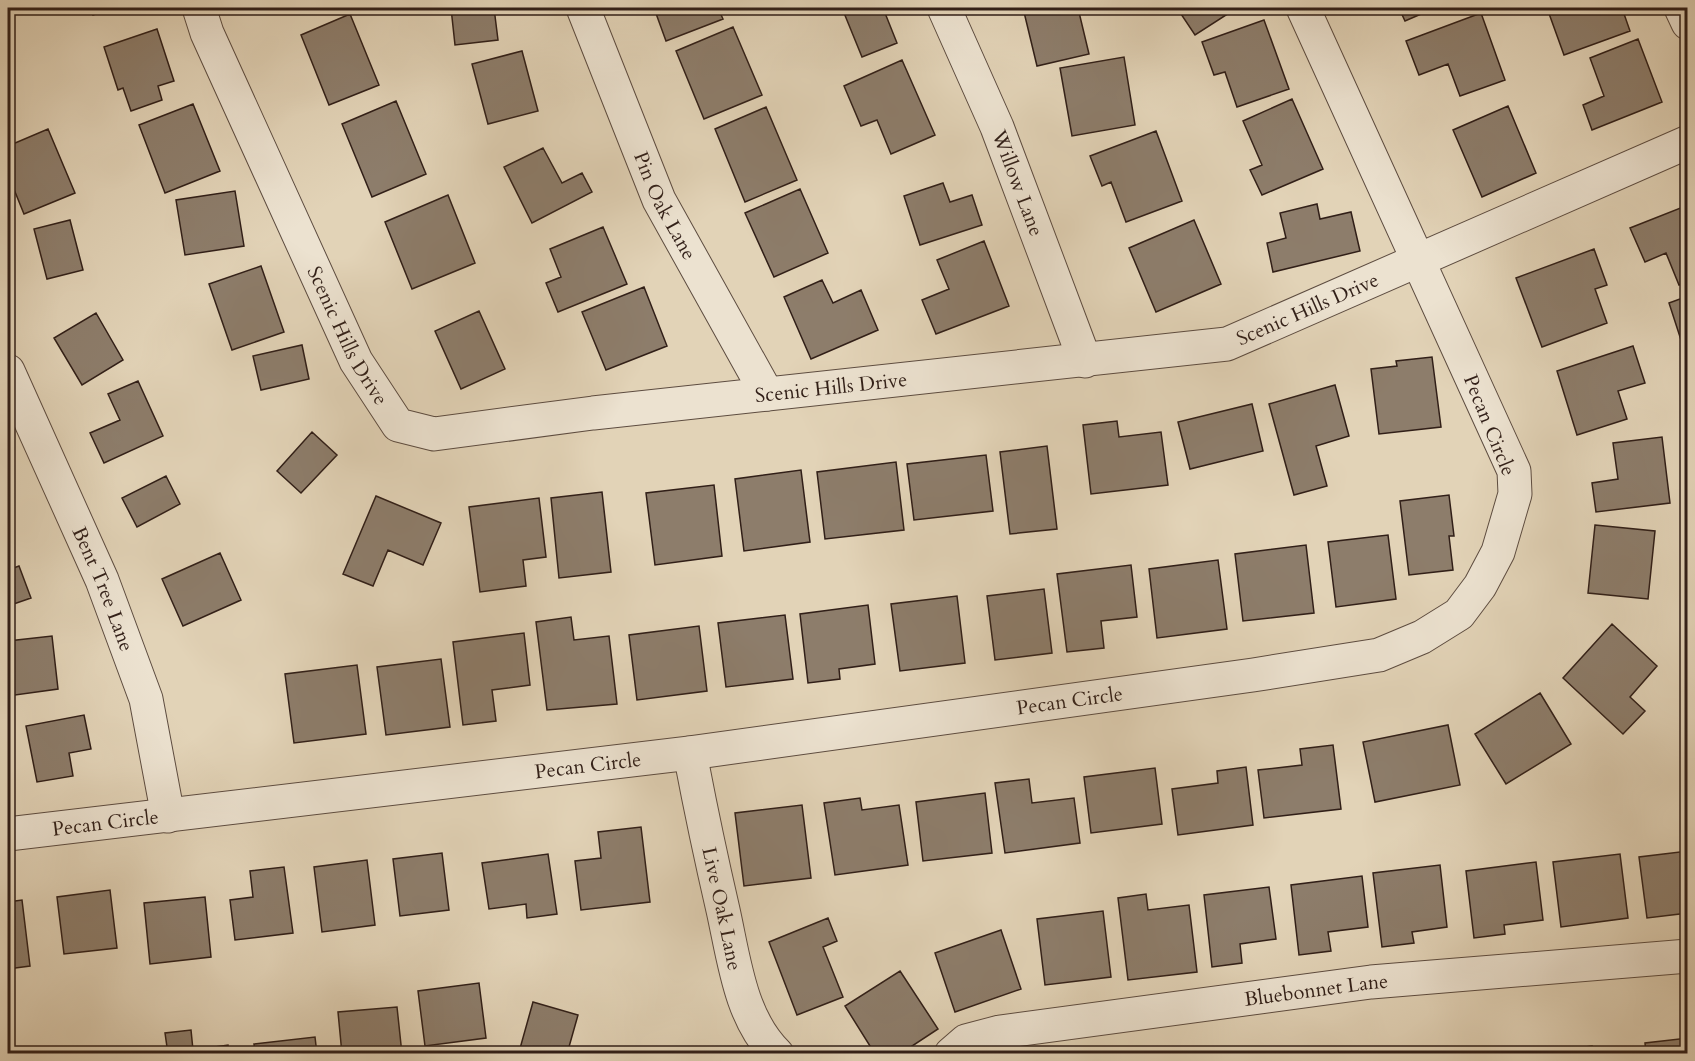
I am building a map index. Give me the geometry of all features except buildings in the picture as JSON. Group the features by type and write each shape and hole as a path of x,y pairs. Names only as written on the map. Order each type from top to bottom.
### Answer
{"street":[{"name":"Scenic Hills Drive","path":"199,8 207,33 356,361 398,425 434,434 593,413 1227,344 1688,142"},
{"name":"Pin Oak Lane","path":"582,8 659,200 767,394"},
{"name":"Willow Lane","path":"944,8 997,126 1085,361"},
{"name":"Pecan Circle","path":"8,834 690,753 1253,675 1379,655 1422,637 1459,614 1480,586 1498,552 1515,494 1514,471 1303,8"},
{"path":"1681,8 1688,23"},
{"name":"Bent Tree Lane","path":"8,371 102,580 146,699 168,816"},
{"name":"Live Oak Lane","path":"690,753 706,836 743,996 766,1043 777,1053"},
{"name":"Bluebonnet Lane","path":"951,1053 966,1041 1000,1032 1371,982 1688,956"}]}
